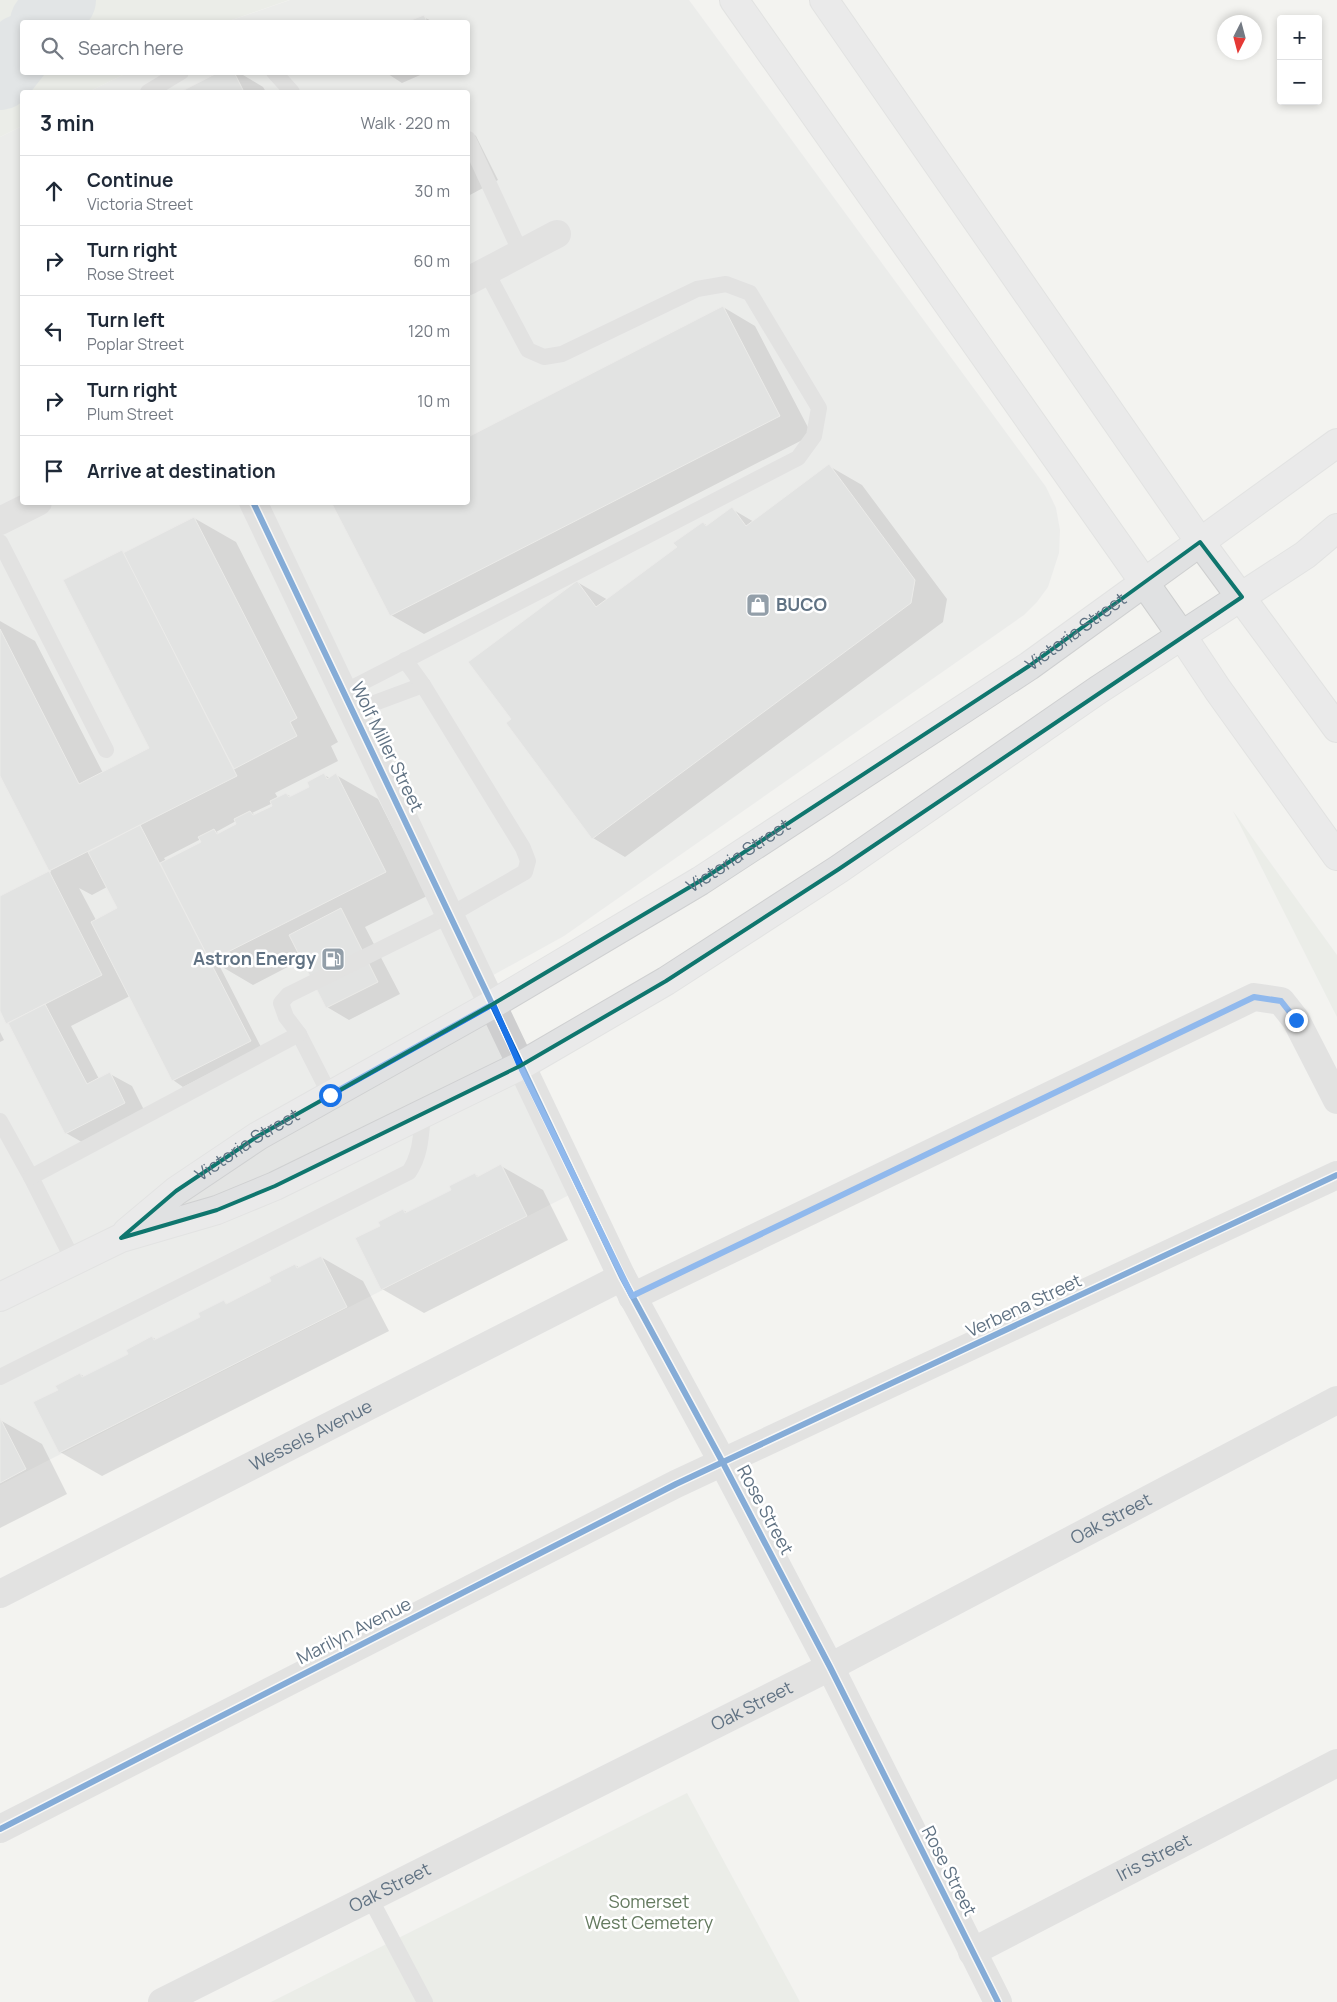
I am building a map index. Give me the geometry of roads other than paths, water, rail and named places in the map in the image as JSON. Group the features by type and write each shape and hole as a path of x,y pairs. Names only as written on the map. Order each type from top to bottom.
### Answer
{"main road":[{"path":"734,0 1182,636 1218,690 1337,856"},
{"path":"824,0 1200,542 1337,728"},
{"name":"Victoria Street","path":"121,1238 200,1173 258,1136 493,1004 700,881 1029,666 1337,444"},
{"name":"Victoria Street","path":"0,1297 121,1238 217,1210 283,1182 520,1066 666,981 831,874 1090,696 1305,555 1337,528"}],"street":[{"path":"477,276 557,234"},
{"path":"0,521 32,505"},
{"name":"Wolf Miller Street","path":"255,505 493,1004"},
{"name":"Wessels Avenue","path":"0,1594 627,1286 1254,997 1281,1001 1296,1020 1337,1100"},
{"name":"Rose Street","path":"493,1004 520,1066 627,1286 830,1666 998,2002"},
{"name":"Verbena Street","path":"723,1463 1337,1175"},
{"name":"Oak Street","path":"162,2002 830,1666 1337,1400"},
{"name":"Marilyn Avenue","path":"0,1829 676,1484 723,1463"},
{"name":"Iris Street","path":"972,1952 1337,1763"}],"lane":[{"path":"151,90 176,75"},
{"path":"277,75 290,90"},
{"path":"470,143 521,253"},
{"path":"348,702 406,660 798,458 814,436 820,408 750,293 726,284 697,289 562,354 544,357 528,350 477,276"},
{"path":"0,542 106,750"},
{"path":"330,1095 299,1034 286,1017 281,1004 288,995 450,915 524,872 528,861 523,848 406,660"},
{"path":"348,702 423,685"},
{"path":"31,1177 299,1034"},
{"path":"0,1377 409,1172 419,1151 423,1114"},
{"path":"0,1121 73,1260"},
{"path":"370,1898 425,2002"}],"waterway":[{"path":"46,20 62,0"},
{"path":"0,76 20,51"}],"place":[{"name":"BUCO","path":"758,605"},
{"name":"Astron Energy","path":"333,959"}],"park label":[{"name":"Somerset West Cemetery","path":"649,1912"}]}
